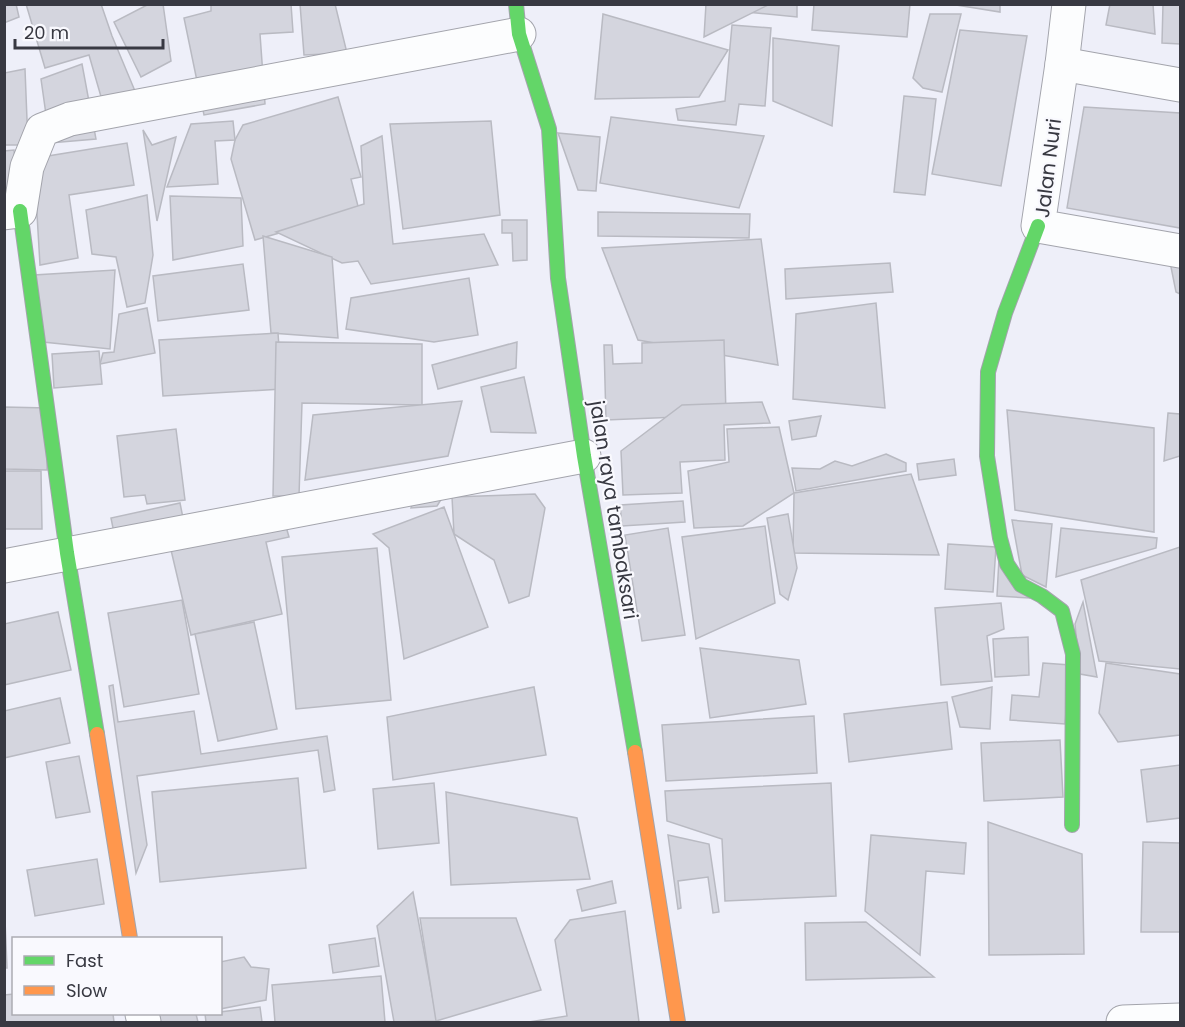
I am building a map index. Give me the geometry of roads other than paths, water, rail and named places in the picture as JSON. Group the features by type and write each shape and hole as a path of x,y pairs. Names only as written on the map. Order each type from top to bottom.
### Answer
{"street":[{"name":"Jalan Nuri","path":"1069,4 1038,226 1180,251"},
{"path":"130,937 12,212 42,130 70,118 517,19"},
{"name":"jalan raya tambaksari","path":"517,19 549,129 558,278 584,456 635,749 678,1023"},
{"path":"1062,64 1180,85"},
{"path":"1038,226 1005,313 988,372 987,456 1000,538 1007,564 1021,585 1042,596 1062,611 1068,631 1073,654 1072,825"},
{"path":"4,566 584,456"},
{"path":"1123,1023 1180,1020"}]}
